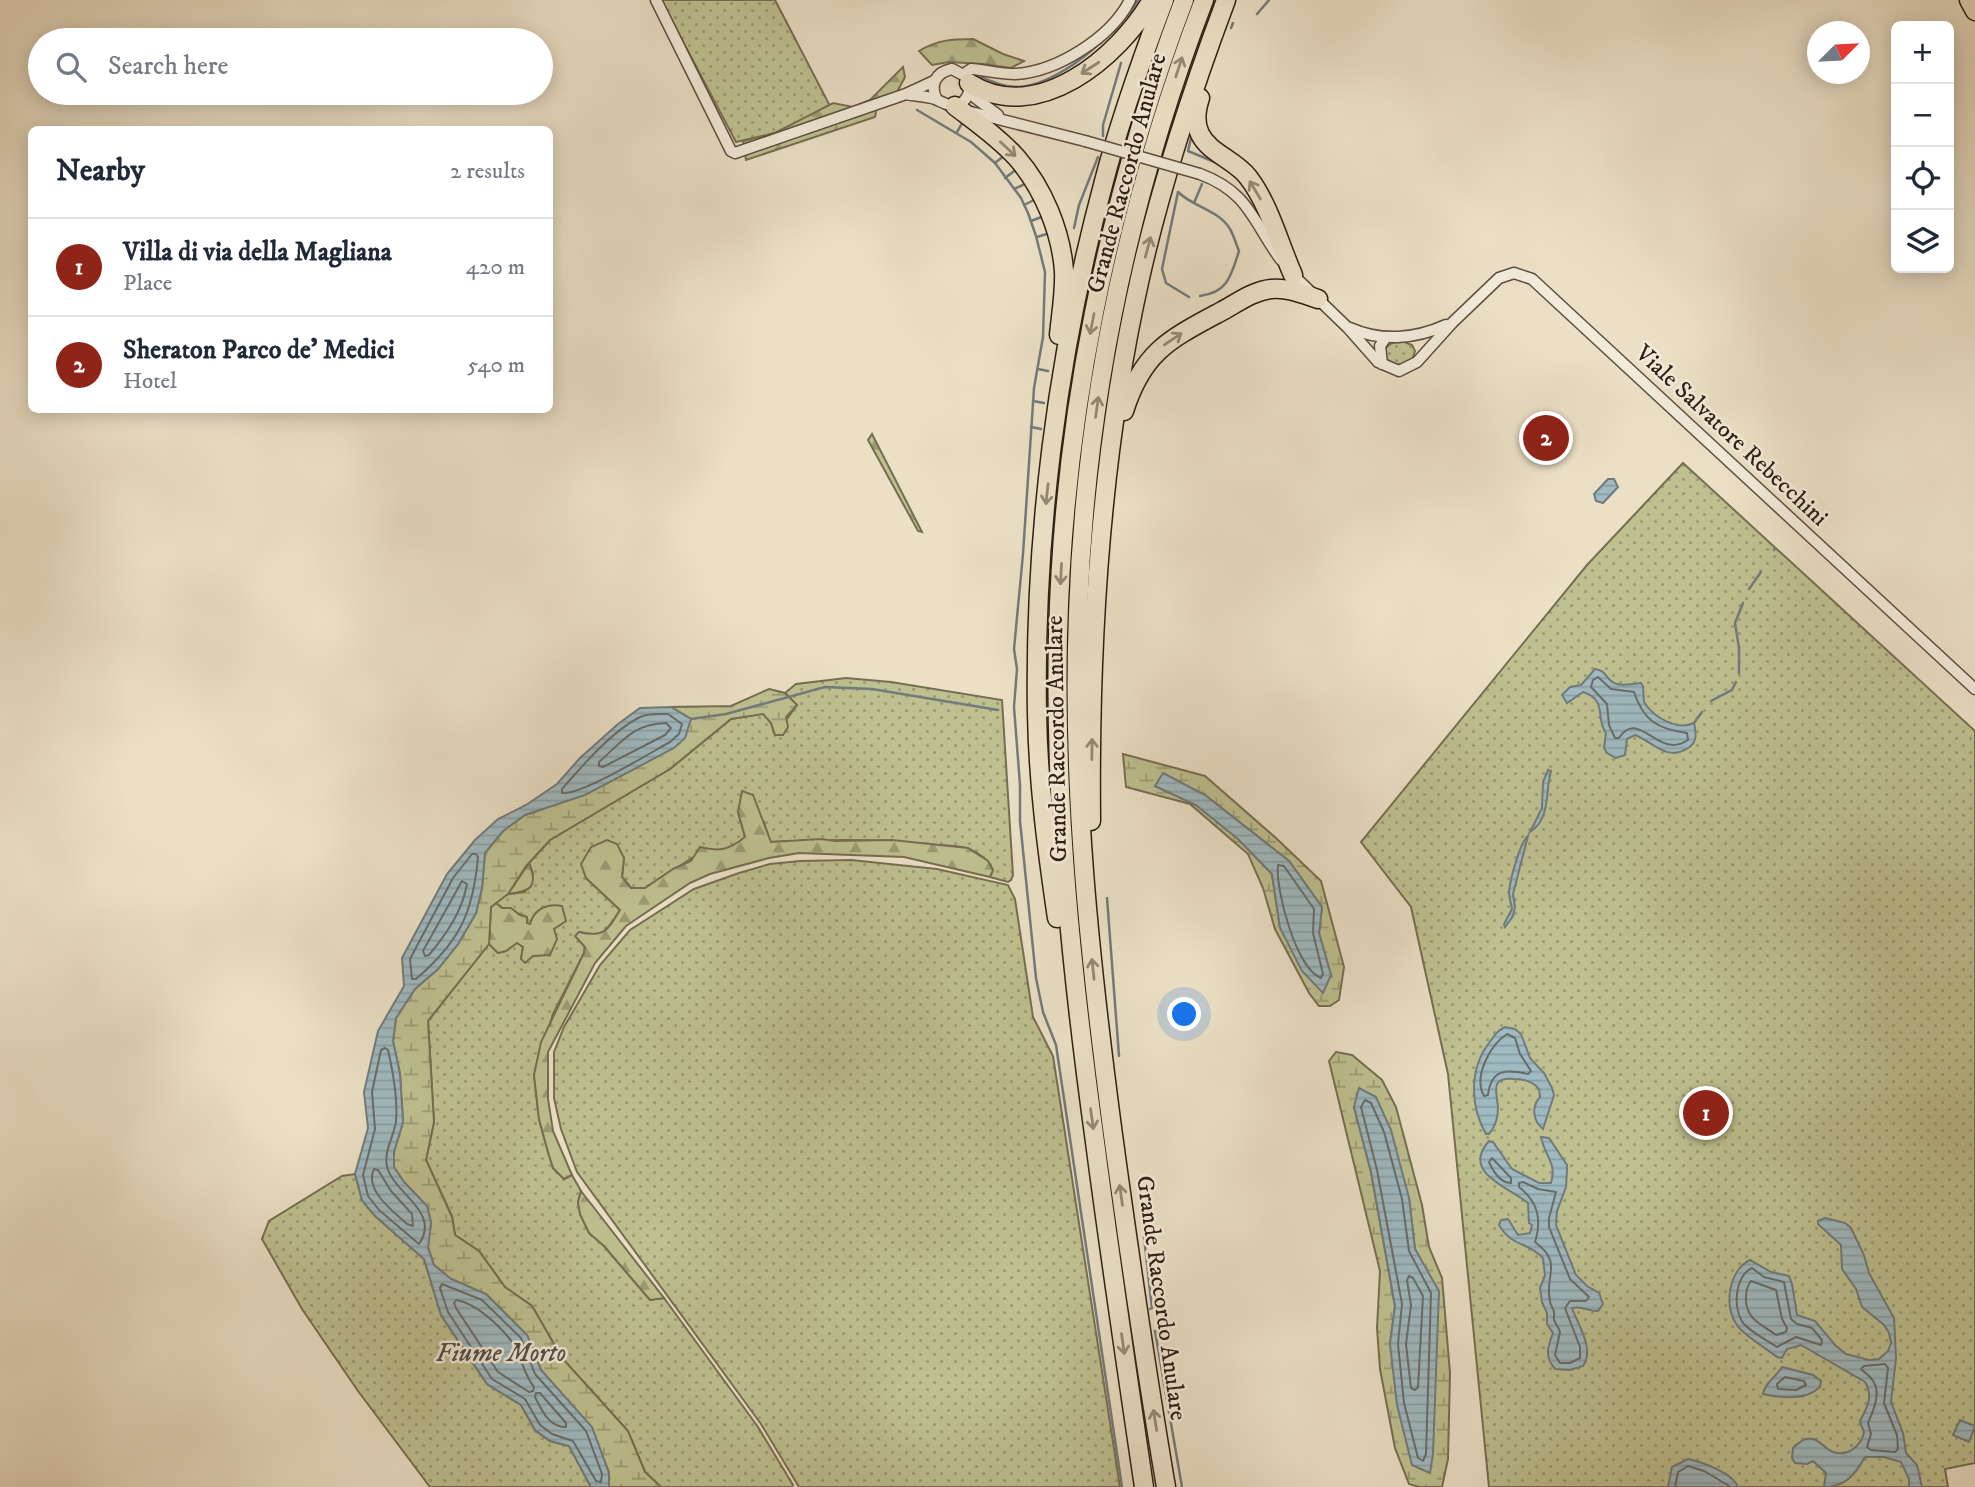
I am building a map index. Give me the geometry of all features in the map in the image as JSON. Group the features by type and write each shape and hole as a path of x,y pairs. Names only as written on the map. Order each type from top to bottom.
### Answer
{"highway":[{"path":"968,83 985,93 1009,98 1024,97 1059,85 1093,66 1116,48 1152,0"},
{"name":"Grande Raccordo Anulare","path":"1083,1051 1071,1000 1056,911 1037,729 1040,594 1052,452 1070,330 1103,185 1135,79 1164,0"},
{"name":"Grande Raccordo Anulare","path":"1144,1487 1083,1051 1065,877 1058,751 1058,635 1066,502 1079,395 1105,260 1139,131 1184,0"},
{"name":"Grande Raccordo Anulare","path":"1166,1487 1118,1172 1087,915 1078,773 1076,677 1082,543 1093,438 1107,348 1130,236 1156,139 1204,0"},
{"path":"1226,0 1198,106 1197,126 1207,144 1237,166 1254,186 1293,275"},
{"name":"Grande Raccordo Anulare","path":"1087,915 1091,848 1095,629 1106,486 1119,391 1140,278 1189,100 1226,0"},
{"path":"1969,0 1975,11"},
{"path":"955,106 1005,146 1022,165 1046,204 1059,240 1064,288 1051,388 1052,452"},
{"path":"1106,486 1128,397 1143,368 1163,345 1263,291 1279,289 1318,299"}],"street":[{"path":"656,0 731,151 736,153 906,94 934,81"},
{"path":"906,94 955,106 963,102 971,69 1012,74 1037,71 1059,64 1083,49 1116,20 1130,0"},
{"path":"937,100 934,81 948,69 958,71 968,83"},
{"name":"Viale Salvatore Rebecchini","path":"968,83 984,107 1004,119"},
{"name":"Viale Salvatore Rebecchini","path":"955,106 1200,174 1222,184 1241,199 1273,250 1293,275 1382,364"},
{"name":"Viale Salvatore Rebecchini","path":"1417,362 1453,321 1501,276 1514,273 1532,279 1975,689"},
{"name":"Viale Salvatore Rebecchini","path":"1348,328 1373,337 1409,336 1426,334 1453,321"},
{"path":"1386,337 1381,343 1382,364 1399,371 1417,362 1418,349 1409,336"}],"green space":[{"path":"661,0 775,0 830,106 775,133 736,142"},
{"path":"973,39 1024,61 1011,68 949,62 932,65 919,51 945,41"},
{"path":"903,67 905,77 896,94 878,101 875,117 746,160 743,141 775,133 833,103 853,107 870,100"},
{"path":"1402,341 1412,345 1415,351 1412,360 1403,364 1389,362 1385,352 1387,347"},
{"path":"872,434 922,532 918,531 868,440"},
{"path":"1683,463 1975,731 1975,1463 1945,1469 1948,1487 1489,1487 1448,1074 1411,907 1361,842 1587,565"},
{"path":"846,678 891,682 1002,700 1013,875 1011,880 1008,882 990,877 993,870 986,860 962,847 875,840 770,842 764,822 738,812 745,837 732,848 697,855 645,888 631,888 622,877 624,858 586,878 620,910 604,931 594,934 579,932 576,936 585,947 584,953 553,1014 534,1075 539,1119 553,1168 564,1179 572,1175 581,1191 578,1202 580,1214 589,1233 604,1246 650,1300 664,1298 758,1427 793,1485 661,1487 645,1472 628,1431 562,1358 532,1306 505,1287 479,1251 455,1235 452,1216 426,1160 434,1122 428,1021 489,944 498,953 506,951 517,942 523,947 521,959 530,925 527,923 527,917 496,903 508,894 525,892 533,874 529,863 550,840 670,769 731,719 764,713 775,735 797,705 785,693 796,684"},
{"path":"769,689 785,693 797,705 786,717 788,727 783,735 775,735 771,723 763,714 731,719 670,769 550,840 526,866 508,894 491,907 489,944 428,1021 434,1122 426,1160 452,1217 455,1235 479,1251 505,1287 532,1306 562,1358 628,1431 645,1472 661,1487 609,1487 609,1473 592,1428 541,1370 527,1335 486,1294 451,1279 434,1265 428,1247 431,1223 427,1206 394,1167 394,1152 403,1122 400,1074 393,1041 396,1018 415,989 438,969 458,944 476,913 482,888 485,853 503,831 525,815 535,812 691,719 671,707 731,706"},
{"path":"1123,754 1205,776 1321,881 1344,967 1339,1000 1330,1006 1319,1006 1309,993 1275,929 1263,888 1248,854 1190,804 1126,787","holes":["1163,774 1205,795 1289,861 1322,907 1319,933 1331,975 1280,928 1272,874 1238,839 1196,805 1155,786"]},
{"path":"742,791 753,795 771,842 821,839 892,840 968,848 988,861 993,870 990,877 904,857 799,853 710,874 690,883 626,926 595,963 548,1052 548,1099 553,1131 572,1175 564,1179 553,1168 548,1152 539,1119 534,1075 541,1042 584,953 585,947 575,936 579,932 594,934 604,931 620,910 586,878 581,864 591,847 607,840 617,844 624,858 622,877 631,888 645,888 673,869 691,861 700,847 724,849 745,837 738,812"},
{"path":"851,860 937,869 1008,885 1015,899 1033,1017 1053,1056 1120,1487 799,1487 761,1424 577,1172 561,1129 554,1098 554,1052 564,1027 600,965 630,930 694,889 739,873 770,864"},
{"path":"529,863 533,883 527,890 508,894"},
{"path":"496,903 527,917 527,923 530,924 542,908 562,906 566,921 554,929 557,939 550,955 533,956 525,963 521,959 523,947 517,943 498,953 489,944 491,907"},
{"path":"1336,1052 1352,1055 1382,1080 1396,1107 1422,1205 1429,1247 1442,1278 1450,1373 1448,1459 1442,1487 1409,1484 1395,1448 1380,1369 1377,1328 1380,1271 1329,1061","holes":["1354,1107 1409,1198 1415,1249 1438,1291 1434,1394 1390,1344 1395,1306 1371,1172"]},
{"path":"355,1174 362,1200 374,1215 424,1259 441,1315 487,1384 521,1405 535,1430 550,1441 569,1446 591,1487 430,1487 358,1391 302,1309 262,1239 269,1221 342,1176"},
{"path":"581,1191 664,1298 650,1300 604,1246 589,1233 580,1214 578,1202"}],"water":[{"path":"1608,479 1614,479 1618,487 1603,503 1596,501 1594,494"},
{"path":"1595,669 1617,684 1641,683 1644,702 1666,721 1680,725 1694,723 1696,733 1693,743 1680,752 1673,753 1635,735 1627,739 1625,755 1616,758 1607,753 1604,748 1606,733 1596,700 1583,692 1567,703 1562,695 1570,687 1581,685"},
{"name":"Fiume Morto","path":"671,707 691,719 685,738 674,748 585,795 525,815 503,831 485,853 482,888 476,913 458,944 438,969 415,989 396,1018 393,1041 400,1074 403,1122 394,1152 394,1167 427,1206 431,1223 428,1248 434,1265 451,1279 486,1294 527,1335 541,1370 592,1427 609,1473 609,1487 591,1487 569,1446 550,1441 535,1430 521,1405 487,1384 441,1315 424,1259 374,1215 362,1200 355,1174 368,1128 364,1092 378,1031 404,986 402,958 447,874 475,840 498,819 526,805 557,784 580,758 618,724 640,708"},
{"path":"1548,770 1551,771 1544,813 1537,827 1530,832 1542,808 1543,782"},
{"path":"1163,773 1205,795 1289,861 1322,907 1319,933 1331,975 1323,993 1302,971 1280,928 1272,874 1238,839 1196,805 1155,786"},
{"path":"1528,836 1513,894 1513,916 1505,927 1512,909 1509,892 1513,871"},
{"path":"1505,1027 1515,1029 1521,1034 1530,1058 1544,1073 1552,1088 1554,1095 1543,1129 1534,1114 1540,1097 1539,1089 1531,1082 1521,1079 1506,1079 1498,1083 1497,1115 1489,1134 1486,1134 1481,1123 1474,1088 1478,1064 1492,1038"},
{"path":"1359,1088 1376,1097 1391,1130 1409,1198 1415,1249 1439,1291 1430,1473 1412,1465 1397,1405 1390,1344 1395,1306 1371,1172 1354,1107"},
{"path":"1541,1137 1549,1138 1567,1165 1566,1187 1557,1211 1556,1225 1576,1275 1599,1293 1603,1304 1598,1311 1572,1308 1587,1352 1583,1366 1570,1370 1555,1369 1548,1356 1553,1333 1547,1324 1540,1288 1545,1276 1543,1258 1515,1241 1499,1225 1501,1220 1508,1219 1518,1235 1530,1233 1532,1225 1529,1223 1528,1203 1491,1178 1480,1162 1482,1152 1489,1141 1493,1142 1512,1169 1539,1183 1551,1183 1552,1164"},
{"path":"1825,1218 1845,1223 1851,1228 1869,1273 1894,1318 1896,1358 1891,1402 1903,1433 1906,1453 1917,1465 1922,1487 1909,1487 1909,1479 1901,1462 1884,1457 1865,1457 1849,1479 1838,1485 1824,1487 1826,1473 1813,1461 1807,1464 1795,1463 1792,1458 1793,1448 1807,1439 1816,1440 1830,1451 1838,1453 1848,1452 1856,1446 1864,1433 1860,1421 1868,1402 1868,1387 1865,1382 1801,1345 1787,1349 1782,1358 1777,1357 1744,1333 1733,1317 1730,1289 1737,1272 1750,1260 1771,1272 1789,1276 1797,1315 1815,1321 1846,1354 1869,1360 1879,1359 1888,1351 1891,1343 1889,1333 1884,1325 1862,1307 1856,1289 1842,1269 1841,1245 1818,1224 1818,1221"},
{"path":"1782,1367 1813,1375 1821,1381 1820,1387 1801,1396 1763,1394"},
{"path":"1960,1420 1975,1426 1969,1442 1953,1435"},
{"path":"1688,1459 1724,1473 1738,1487 1668,1487 1672,1467"}],"waterway":[{"path":"981,77 1018,87 1051,77 1086,56 1102,42 1138,0"},
{"path":"1257,14 1269,0"},
{"path":"1231,28 1233,23"},
{"path":"1103,136 1103,125 1121,63"},
{"path":"917,110 971,142 995,163 1021,198 1028,213 1045,272 1043,337 1034,388 1014,649 1017,669 1014,707 1020,821 1036,978 1043,1012 1056,1045 1122,1487"},
{"path":"957,132 964,120"},
{"path":"1191,138 1188,151 1217,163"},
{"path":"995,163 1005,155"},
{"path":"1074,228 1079,205 1098,157"},
{"path":"1005,178 1017,169"},
{"path":"1014,189 1027,183"},
{"path":"1194,203 1202,184"},
{"path":"1189,297 1166,283 1162,269 1178,192 1219,217 1231,232 1239,251 1231,275 1223,287 1200,296"},
{"path":"1024,205 1036,199"},
{"path":"1031,221 1044,216"},
{"path":"1037,237 1050,233"},
{"path":"1038,369 1048,371"},
{"path":"1033,401 1044,403"},
{"path":"1031,427 1041,429"},
{"path":"1749,589 1761,572"},
{"path":"1739,673 1735,623 1743,603"},
{"path":"1711,701 1732,690 1736,682"},
{"path":"691,719 726,714 825,687 872,689 998,710"},
{"path":"1694,723 1702,712"},
{"path":"1107,898 1119,1056"},
{"path":"1144,1237 1150,1309"},
{"path":"1155,1331 1182,1487"}],"place":[{"name":"Sheraton Parco de' Medici","path":"1546,438"},
{"name":"Villa di via della Magliana","path":"1706,1113"}]}
